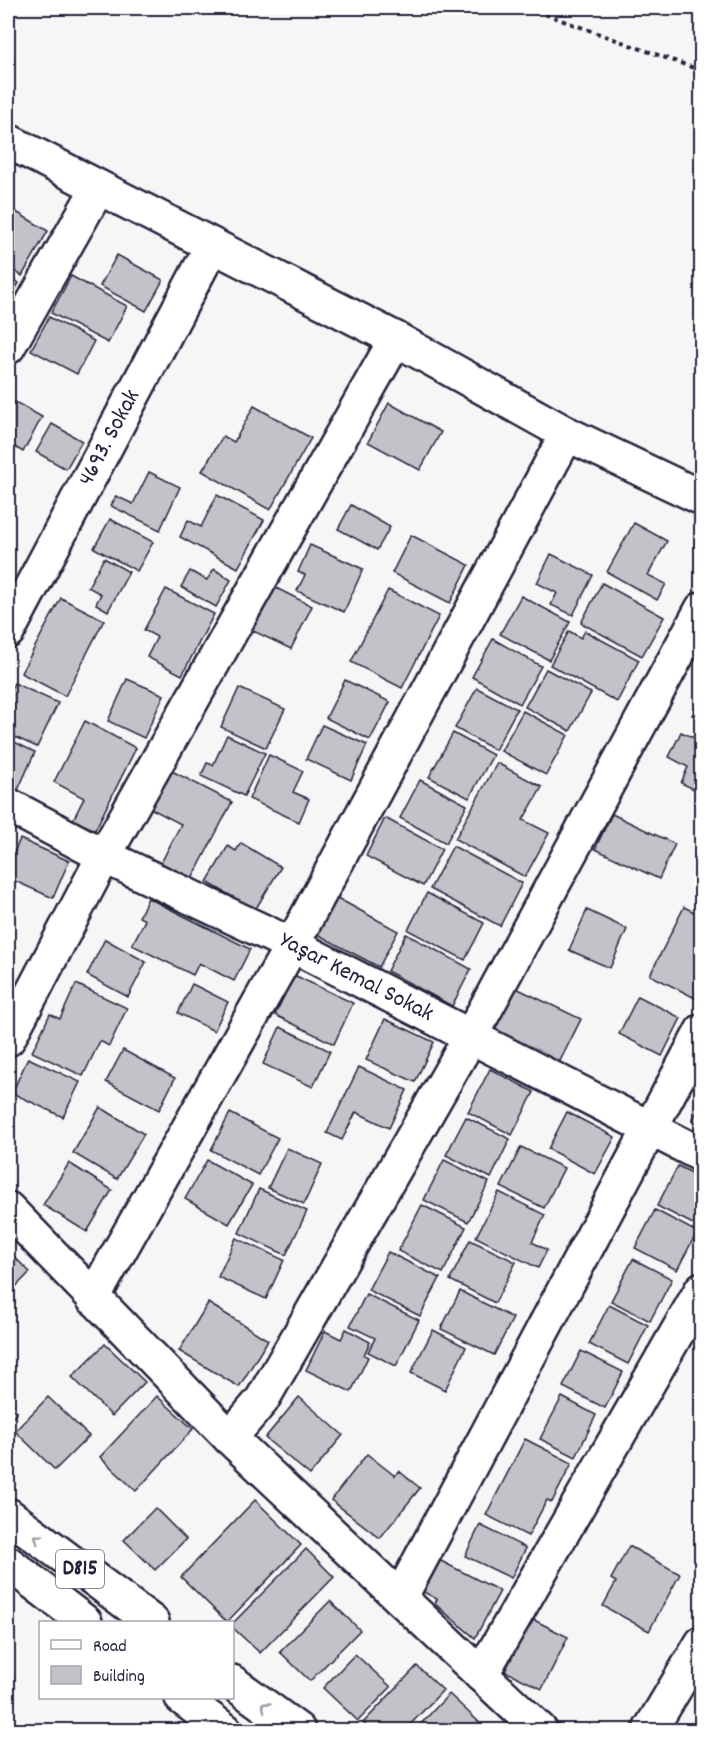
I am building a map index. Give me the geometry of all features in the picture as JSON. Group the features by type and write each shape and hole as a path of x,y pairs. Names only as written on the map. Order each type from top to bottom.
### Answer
{"street":[{"path":"8,141 396,339 567,434 702,498"},
{"path":"8,347 98,188"},
{"name":"4693. Sokak","path":"8,631 212,246"},
{"path":"8,1039 104,856 396,339"},
{"path":"93,1298 292,945 567,434"},
{"path":"230,1438 262,1400 471,1036 702,609"},
{"name":"Yaşar Kemal Sokak","path":"8,805 104,856 292,945 702,1155"},
{"path":"400,1598 702,1031"},
{"path":"8,1209 230,1438 540,1731"},
{"path":"481,1675 702,1289"},
{"name":"D815","path":"8,1515 149,1621"},
{"name":"D815","path":"8,1563 82,1621"},
{"path":"650,1731 702,1643"},
{"path":"234,1683 298,1731"},
{"path":"183,1699 225,1731"}],"path":[{"path":"528,8 702,71"}],"building":[{"path":"8,207 48,231 22,276 8,267"},
{"path":"117,255 163,280 146,311 100,286"},
{"path":"8,276 19,283 8,303"},
{"path":"71,276 127,306 108,343 51,313"},
{"path":"49,317 94,341 77,374 31,350"},
{"path":"8,398 42,417 23,452 8,443"},
{"path":"389,403 441,432 420,470 368,442"},
{"path":"254,406 311,438 270,510 202,471 223,436 234,442"},
{"path":"52,424 82,441 66,469 36,452"},
{"path":"149,472 180,487 160,530 111,506 116,496 133,504"},
{"path":"217,495 264,520 238,568 180,537 188,520 201,527"},
{"path":"351,505 390,527 377,550 338,529"},
{"path":"110,519 153,542 137,571 94,548"},
{"path":"634,523 667,541 648,575 666,584 657,600 607,572"},
{"path":"411,535 469,565 450,603 392,573"},
{"path":"310,545 363,569 344,612 297,591 305,575 298,572"},
{"path":"551,554 593,575 573,615 551,605 557,593 537,583"},
{"path":"104,558 129,572 108,611 96,604 101,594 88,587"},
{"path":"214,569 231,580 216,607 181,587 190,571 207,580"},
{"path":"602,583 664,617 642,656 581,623"},
{"path":"268,584 312,606 291,649 247,628"},
{"path":"166,589 214,614 182,675 147,657 157,637 144,630"},
{"path":"388,590 439,616 402,688 351,662"},
{"path":"521,596 570,622 549,660 500,634"},
{"path":"61,598 104,620 65,696 21,673"},
{"path":"569,631 581,638 585,631 639,660 617,702 550,665"},
{"path":"493,639 541,666 520,704 472,677"},
{"path":"546,669 591,693 570,731 525,707"},
{"path":"127,679 164,695 144,738 108,721"},
{"path":"345,680 390,702 370,740 326,718"},
{"path":"14,683 58,703 37,747 8,734 8,697"},
{"path":"239,688 285,709 266,748 221,727"},
{"path":"477,688 517,709 495,750 455,728"},
{"path":"702,694 702,727 694,724 698,717 692,715"},
{"path":"523,711 568,735 546,775 501,751"},
{"path":"85,721 136,748 95,830 73,820 84,798 54,782"},
{"path":"322,725 367,745 351,780 306,759"},
{"path":"681,732 702,741 702,793 681,783 688,767 669,757"},
{"path":"453,733 493,755 469,798 429,777"},
{"path":"227,735 265,753 244,796 201,776 207,763 213,765"},
{"path":"8,739 35,752 18,790 8,785"},
{"path":"269,755 303,771 293,792 309,799 299,822 249,799"},
{"path":"497,763 542,787 523,820 549,833 525,877 455,839"},
{"path":"166,768 232,802 191,881 160,865 181,824 146,806"},
{"path":"420,780 467,805 446,843 400,818"},
{"path":"612,814 675,844 659,879 595,849"},
{"path":"385,818 442,849 423,886 366,856"},
{"path":"20,839 69,861 53,898 8,878 8,866"},
{"path":"241,843 281,867 255,910 207,882 228,846 236,851"},
{"path":"453,846 522,883 500,926 430,889"},
{"path":"328,893 398,931 379,967 309,930"},
{"path":"427,893 484,923 465,960 408,930"},
{"path":"148,898 250,949 234,981 199,963 193,975 132,945 145,920 139,917"},
{"path":"684,907 702,916 702,985 695,998 650,975"},
{"path":"587,910 627,929 610,968 569,950"},
{"path":"406,934 471,969 452,1006 387,971"},
{"path":"105,939 146,962 128,997 87,975"},
{"path":"294,975 353,1003 334,1044 275,1015"},
{"path":"76,984 127,1008 109,1046 100,1041 83,1076 32,1052 50,1014 60,1019"},
{"path":"192,984 228,1002 214,1031 178,1013"},
{"path":"514,987 581,1019 559,1063 493,1031"},
{"path":"638,996 681,1018 662,1056 619,1034"},
{"path":"385,1019 434,1042 415,1082 366,1060"},
{"path":"280,1027 330,1051 313,1087 263,1064"},
{"path":"123,1050 175,1078 159,1110 106,1082"},
{"path":"28,1058 80,1082 63,1117 12,1093"},
{"path":"359,1067 407,1090 389,1128 356,1112 342,1140 327,1133"},
{"path":"490,1069 534,1092 512,1135 468,1112"},
{"path":"702,1101 702,1126 692,1121"},
{"path":"100,1107 144,1134 117,1179 73,1153"},
{"path":"567,1112 615,1137 595,1174 548,1149"},
{"path":"230,1113 278,1138 258,1175 211,1150"},
{"path":"466,1117 510,1139 491,1178 446,1155"},
{"path":"521,1147 564,1168 544,1208 501,1187"},
{"path":"287,1148 322,1164 304,1204 268,1188"},
{"path":"207,1160 252,1185 229,1224 185,1199"},
{"path":"444,1160 489,1182 468,1222 424,1200"},
{"path":"69,1163 112,1190 87,1232 43,1205"},
{"path":"678,1166 702,1178 702,1223 699,1227 657,1206"},
{"path":"259,1189 307,1211 286,1255 239,1233"},
{"path":"499,1192 545,1215 532,1242 547,1250 538,1268 476,1237"},
{"path":"422,1205 466,1227 443,1273 398,1251"},
{"path":"655,1210 697,1232 677,1270 635,1248"},
{"path":"236,1238 284,1260 266,1299 218,1277"},
{"path":"470,1240 516,1262 495,1303 450,1280"},
{"path":"8,1251 30,1272 8,1295"},
{"path":"388,1252 440,1278 420,1316 368,1290"},
{"path":"633,1259 672,1279 650,1321 611,1301"},
{"path":"460,1291 513,1318 494,1355 441,1329"},
{"path":"366,1294 419,1320 396,1366 368,1352 375,1338 350,1326"},
{"path":"208,1303 268,1340 239,1387 179,1351"},
{"path":"609,1305 648,1325 628,1364 589,1344"},
{"path":"346,1329 370,1342 364,1355 368,1357 351,1392 306,1370 325,1331 341,1339"},
{"path":"433,1330 466,1347 445,1390 411,1373"},
{"path":"105,1344 145,1382 112,1416 72,1377"},
{"path":"581,1351 623,1372 605,1408 563,1387"},
{"path":"157,1396 193,1429 136,1491 100,1457"},
{"path":"48,1397 89,1436 55,1470 15,1431"},
{"path":"299,1397 343,1435 310,1475 265,1438"},
{"path":"562,1397 596,1415 576,1457 540,1439"},
{"path":"8,1404 17,1412 8,1424"},
{"path":"525,1439 572,1463 552,1502 547,1500 528,1536 486,1515"},
{"path":"367,1454 395,1476 399,1471 420,1488 380,1538 331,1500"},
{"path":"255,1500 301,1545 228,1621 181,1577"},
{"path":"155,1508 186,1539 155,1570 124,1540"},
{"path":"480,1525 526,1548 511,1578 465,1556"},
{"path":"629,1546 680,1574 649,1631 603,1606 616,1582 611,1579"},
{"path":"306,1549 334,1577 260,1653 234,1629 234,1622"},
{"path":"433,1557 500,1591 475,1638 435,1604 437,1599 416,1588"},
{"path":"330,1601 360,1630 310,1681 280,1652"},
{"path":"532,1619 568,1637 542,1689 505,1671"},
{"path":"355,1654 391,1687 358,1721 323,1688"},
{"path":"417,1666 443,1690 405,1730 371,1730 363,1723"},
{"path":"449,1694 481,1724 477,1730 415,1730"}]}
